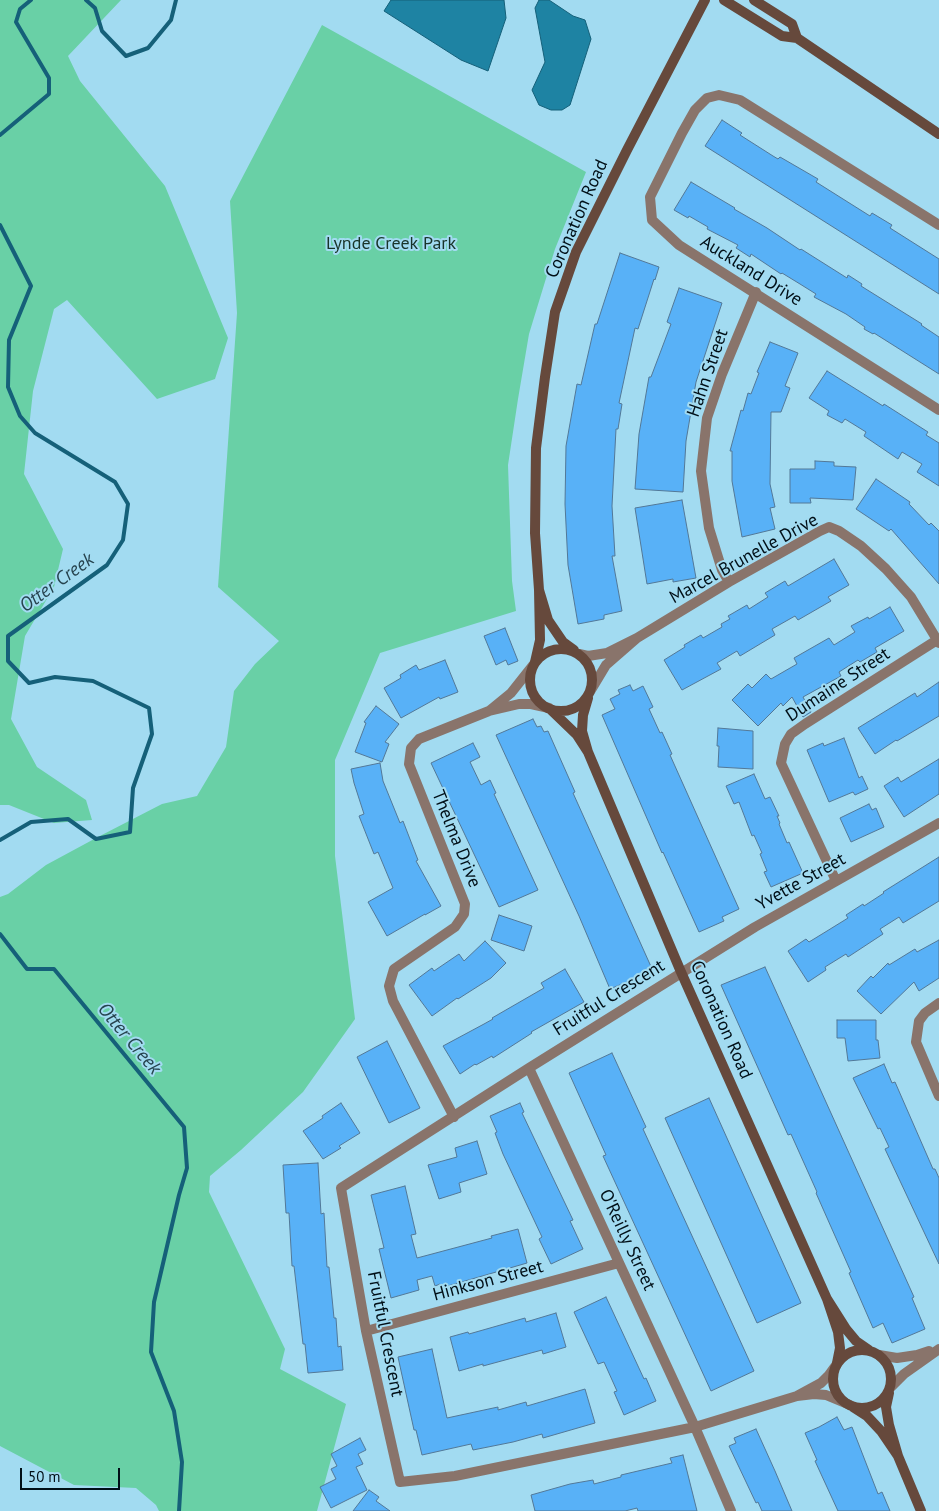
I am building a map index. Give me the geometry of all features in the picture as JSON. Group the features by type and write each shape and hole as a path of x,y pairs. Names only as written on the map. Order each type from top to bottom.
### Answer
{"street":[{"name":"Coronation Road","path":"534,664 540,640 535,534 536,448 544,376 555,312 576,252 705,0"},
{"path":"724,0 782,36 797,38 939,134"},
{"path":"754,0 792,24 797,38"},
{"name":"Auckland Drive","path":"939,225 740,100 719,96 707,98 696,110 682,132 650,197 652,220 679,245 756,292 939,410"},
{"name":"Hahn Street","path":"729,582 722,570 709,528 701,471 707,418 725,366 756,292"},
{"name":"Marcel Brunelle Drive","path":"579,654 588,656 607,653 637,638 729,582 829,527 839,531 861,546 886,569 911,597 938,642"},
{"name":"Coronation Road","path":"539,590 548,620 555,632 563,642 579,654"},
{"name":"Marcel Brunelle Drive","path":"591,690 606,665 637,638"},
{"name":"Dumaine Street","path":"836,881 781,763 785,744 791,734 806,724 938,642"},
{"path":"559,648 579,654 591,670 591,690 586,698 574,708 559,711 531,704 519,704 489,711 511,692 541,656 549,651 559,648"},
{"path":"534,664 531,679 534,694 540,702 549,708"},
{"name":"Coronation Road","path":"591,690 583,715 582,731 588,752 681,972 827,1299 838,1332 840,1348 837,1364"},
{"name":"Coronation Road","path":"549,708 577,735 588,752"},
{"name":"Thelma Drive","path":"454,1117 393,1001 389,986 394,969 455,927 464,914 465,904 409,764 411,748 419,739 489,711"},
{"name":"Yvette Street","path":"681,972 939,823"},
{"name":"Fruitful Crescent","path":"681,972 341,1188 366,1331 400,1482 455,1476 695,1427 797,1396 826,1395 850,1405"},
{"path":"939,1004 925,1013 920,1022 916,1042 939,1096"},
{"name":"O'Reilly Street","path":"529,1068 695,1427 731,1511"},
{"name":"Hinkson Street","path":"366,1331 619,1263"},
{"name":"Coronation Road","path":"827,1299 856,1341 875,1353"},
{"path":"898,1456 881,1431 866,1416 842,1399 836,1392 834,1373 837,1364 843,1357 861,1350 897,1358 917,1355 939,1348"},
{"path":"850,1405 869,1407 878,1403 904,1374 939,1348"},
{"path":"875,1353 886,1361 890,1370 892,1379 886,1407 889,1425 898,1456 921,1511"},
{"name":"Fruitful Crescent","path":"797,1396 821,1383 837,1364"}],"green space":[{"path":"0,0 121,0 68,56 80,81 165,186 228,338 215,379 157,399 67,300 54,309 33,391 24,474 63,549 54,587 25,636 11,719 37,767 86,800 92,820 54,823 9,805 0,805"},
{"name":"Lynde Creek Park","path":"322,25 586,172 555,249 529,334 518,399 508,465 512,581 516,611 380,653 335,760 335,856 355,1019 303,1092 210,1176 209,1192 285,1349 280,1369 346,1404 317,1511 159,1511 156,1505 136,1488 74,1485 0,1446 0,897 8,894 46,865 162,804 197,796 226,747 234,691 255,664 279,641 218,587 237,313 230,201"}],"water":[{"path":"391,0 504,0 506,18 488,71 461,60 384,11"},
{"path":"539,0 549,0 573,16 585,20 591,39 570,105 562,110 551,110 539,105 532,90 545,62 535,8"}],"building":[{"path":"722,120 742,133 740,135 778,159 780,157 818,179 816,182 870,216 872,213 892,225 890,228 939,259 939,294 705,146"},
{"path":"691,182 847,278 848,275 862,284 861,286 922,324 939,337 939,374 874,333 864,329 865,327 846,314 814,297 816,294 800,284 751,254 750,257 736,248 738,245 707,229 708,227 689,216 688,218 674,210"},
{"path":"620,253 659,267 638,329 635,328 619,403 622,404 618,429 616,429 612,506 615,556 612,556 622,611 604,615 604,619 578,624 568,565 565,504 566,446 577,384 581,385 595,324 597,324"},
{"path":"679,288 722,303 696,382 686,441 683,492 635,489 639,434 649,377 651,377 671,324 667,322"},
{"path":"770,342 798,353 785,386 790,388 781,412 771,412 770,484 775,507 770,508 775,529 742,537 732,481 732,451 730,451 741,410 743,411 748,393 751,394 759,373 757,372"},
{"path":"827,371 928,432 926,435 939,443 939,486 917,472 922,464 902,452 898,459 864,436 866,432 845,419 842,423 827,415 829,411 809,398"},
{"path":"815,461 834,462 834,466 856,467 853,500 810,498 811,503 790,503 790,469 815,469"},
{"path":"876,479 910,502 909,504 929,525 931,523 939,531 939,584 891,529 889,531 856,509"},
{"path":"682,500 696,578 673,582 673,579 647,584 635,508"},
{"path":"834,559 849,585 828,597 831,601 798,620 795,616 772,629 775,635 740,656 737,651 717,663 721,669 682,690 664,660 701,635 703,638 722,627 721,624 730,619 728,616 747,605 749,609 768,597 765,593 785,581 788,586"},
{"path":"890,607 904,631 875,648 877,652 860,662 858,660 839,672 841,676 803,697 811,712 803,717 792,697 783,706 781,703 758,726 732,700 748,684 752,688 766,674 771,679 797,664 794,658 829,638 834,645 855,632 851,626 868,617 869,619"},
{"path":"505,628 518,661 508,665 506,660 496,665 484,636"},
{"path":"445,660 458,692 440,699 439,697 401,718 384,688 401,678 400,675 416,665 419,670"},
{"path":"939,682 939,716 875,754 858,728 915,693 917,697"},
{"path":"630,685 633,691 643,686 653,707 649,709 672,754 670,755 739,909 722,917 724,921 699,932 662,853 602,715 615,709 610,699 620,694 618,690"},
{"path":"376,706 399,724 385,742 389,744 382,762 355,752 366,723 364,722"},
{"path":"533,719 537,727 541,726 544,732 548,731 575,792 573,793 653,971 610,989 579,916 496,735"},
{"path":"718,728 753,731 753,769 718,767"},
{"path":"844,738 859,778 862,776 868,789 855,795 853,792 829,802 807,750 823,743 824,746"},
{"path":"473,743 480,757 470,762 481,785 490,780 496,793 494,794 538,890 499,907 431,763"},
{"path":"939,759 939,794 904,817 884,786 898,777 901,782"},
{"path":"380,763 383,781 400,823 403,821 418,860 416,861 441,906 387,936 368,902 393,888 378,852 374,854 359,816 364,814 351,769"},
{"path":"754,774 765,799 770,797 779,816 777,816 779,824 787,843 789,842 803,873 771,887 764,872 767,871 760,854 762,853 754,835 752,836 739,802 734,804 726,786"},
{"path":"869,804 872,810 876,808 884,827 851,842 840,818"},
{"path":"939,857 939,901 903,923 899,917 880,929 883,934 848,957 846,954 825,967 826,970 808,982 788,951 806,939 809,942 848,918 846,915 863,904 864,906"},
{"path":"499,915 532,926 524,951 491,940"},
{"path":"939,940 939,978 919,991 914,982 881,1014 857,991 871,976 873,978 888,963 889,965 915,949 917,952"},
{"path":"485,941 506,963 491,978 457,998 432,1016 409,985 432,968 434,971 459,954 464,961"},
{"path":"765,967 914,1297 912,1298 925,1329 892,1343 883,1323 873,1328 817,1192 791,1134 788,1135 721,985"},
{"path":"565,969 584,1002 531,1032 493,1058 492,1056 475,1064 460,1074 443,1046 544,988 541,983"},
{"path":"837,1020 876,1020 876,1040 878,1040 880,1058 848,1061 845,1038 837,1038"},
{"path":"387,1041 420,1108 389,1123 357,1057"},
{"path":"612,1053 646,1127 643,1129 754,1371 711,1391 603,1156 606,1155 569,1073"},
{"path":"884,1064 892,1083 895,1082 933,1169 935,1169 939,1178 939,1264 885,1149 889,1147 853,1078"},
{"path":"709,1098 801,1303 757,1323 665,1118"},
{"path":"341,1103 360,1133 323,1159 303,1131"},
{"path":"520,1103 524,1112 522,1113 573,1220 570,1221 583,1249 551,1264 539,1239 542,1237 503,1154 490,1116"},
{"path":"477,1141 487,1174 459,1183 461,1192 439,1199 428,1165 457,1157 455,1148"},
{"path":"318,1163 321,1214 324,1213 327,1267 329,1267 334,1318 336,1318 338,1347 341,1346 343,1370 308,1373 294,1266 292,1266 289,1213 286,1213 283,1165"},
{"path":"405,1186 416,1234 411,1235 417,1258 518,1229 527,1263 441,1288 440,1284 435,1286 432,1276 417,1280 419,1290 391,1298 379,1249 384,1248 371,1195"},
{"path":"606,1297 656,1401 624,1415 614,1392 617,1391 604,1362 598,1364 574,1312"},
{"path":"556,1313 566,1347 543,1354 542,1350 459,1371 450,1337 468,1332 469,1334 525,1318 526,1322"},
{"path":"432,1349 447,1418 498,1407 498,1410 526,1402 527,1406 585,1389 595,1423 543,1438 542,1434 473,1450 471,1444 422,1455 416,1430 414,1430 398,1357"},
{"path":"837,1417 844,1430 852,1427 878,1494 882,1492 890,1511 838,1511 815,1461 817,1460 805,1433"},
{"path":"756,1429 792,1511 762,1511 758,1502 756,1503 729,1446 736,1443 734,1438"},
{"path":"360,1438 366,1450 358,1454 363,1464 356,1467 367,1490 331,1508 320,1487 336,1479 331,1469 337,1466 331,1454"},
{"path":"683,1455 697,1511 638,1511 637,1508 625,1511 535,1511 531,1495 570,1484 593,1480 594,1484 621,1477 621,1475 672,1463 670,1458"},
{"path":"369,1490 379,1497 376,1501 390,1511 353,1511"}],"waterway":[{"name":"Otter Creek","path":"0,135 49,94 49,78 16,22 20,9 31,0"},
{"name":"Otter Creek","path":"86,0 95,8 102,31 126,56 148,48 171,20 176,0"},
{"name":"Otter Creek","path":"0,225 31,286 9,340 8,387 20,416 35,433 115,482 128,504 123,540 107,565 8,636 8,661 29,683 55,677 93,681 149,708 152,734 133,788 130,832 96,839 68,819 31,822 0,840"},
{"name":"Otter Creek","path":"0,934 27,969 54,969 184,1127 187,1168 154,1302 151,1352 174,1411 182,1462 179,1511"}]}
